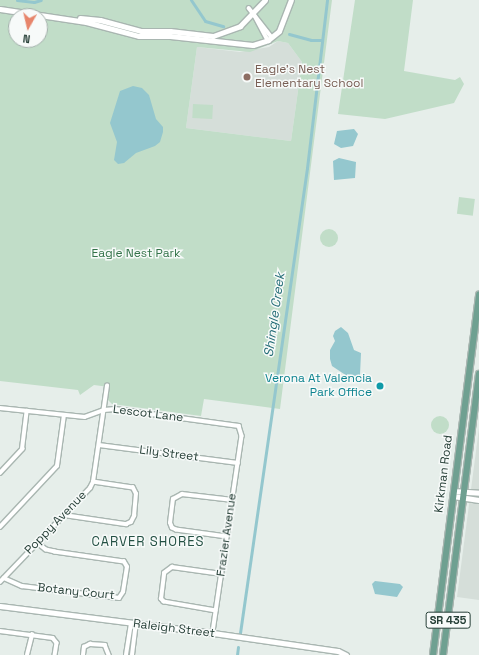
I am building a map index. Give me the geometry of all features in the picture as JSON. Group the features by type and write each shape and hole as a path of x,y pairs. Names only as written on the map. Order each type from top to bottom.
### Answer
{"main road":[{"name":"Kirkman Road","path":"433,655 479,295"},
{"name":"Kirkman Road","path":"443,655 479,374"}],"street":[{"path":"208,39 232,31 253,13 265,0"},
{"path":"0,9 109,25 139,36 170,36 208,39 253,45 270,38 283,25 291,0"},
{"path":"249,8 270,38"},
{"name":"Poppy Avenue","path":"0,582 64,515 93,482 107,386"},
{"name":"Lescot Lane","path":"0,408 64,415 92,416 104,410 235,425 241,429 242,436"},
{"path":"0,473 22,449 27,411"},
{"path":"0,527 57,466 64,415"},
{"name":"Frazier Avenue","path":"213,633 242,436"},
{"name":"Lily Street","path":"99,445 238,463"},
{"path":"64,515 126,524 131,522 134,516 136,494 133,488 93,482"},
{"path":"463,495 479,493"},
{"path":"227,537 176,530 172,528 170,523 173,499 182,494 233,500"},
{"path":"453,494 463,495 479,500"},
{"name":"Botany Court","path":"4,578 22,586 112,598 119,598 124,592 127,567 124,562 55,552 46,550 37,543"},
{"path":"216,611 164,602 161,599 164,573 172,567 222,574"},
{"name":"Raleigh Street","path":"0,606 213,633 338,651 346,655"},
{"path":"126,655 133,623"},
{"path":"132,655 133,623"},
{"path":"0,631 53,638 57,643 55,655"},
{"path":"27,655 32,635"},
{"path":"83,655 84,647 90,644 105,645 109,655"}],"shaded area":[{"name":"Eagle's Nest Elementary School","path":"278,41 288,43 302,62 291,141 186,128 197,47 240,52 269,47"},
{"path":"479,428 479,600 457,597"}],"green space":[{"name":"Eagle Nest Park","path":"0,0 332,0 280,409 204,399 201,416 112,404 108,400 109,387 94,385 80,395 78,390 0,381","holes":["278,41 288,43 302,62 291,141 186,128 197,47 250,52"]},
{"path":"355,0 413,0 404,71 455,80 460,77 464,84 454,103 385,119 338,114"},
{"path":"193,104 213,105 212,119 192,118"},
{"path":"459,197 475,199 473,216 457,214"},
{"path":"325,229 333,229 338,234 336,245 333,247 325,247 320,242 320,234"},
{"path":"440,416 444,417 448,421 448,429 444,433 440,434 436,433 432,429 431,425 432,421 436,417"}],"water":[{"path":"133,86 142,88 149,95 156,119 163,127 163,132 160,142 155,146 136,153 124,163 118,164 114,160 117,142 110,123 120,91"},
{"path":"354,129 358,134 353,146 341,148 334,144 337,131"},
{"path":"339,158 356,162 355,178 334,180 333,161"},
{"path":"341,327 348,333 354,350 361,353 360,375 356,382 332,366 330,359 330,350 335,341 333,336 335,331"},
{"path":"375,581 400,584 403,587 397,597 375,594 372,584"}],"waterway":[{"path":"17,0 34,2 41,0"},
{"path":"191,0 205,21 223,26"},
{"name":"Shingle Creek","path":"240,633 307,168 327,0"},
{"path":"289,34 311,40 322,40"},
{"name":"Shingle Creek","path":"237,655 238,647"}],"place":[{"name":"Eagle's Nest Elementary School","path":"247,77"},
{"name":"Verona At Valencia Park Office","path":"380,386"}],"district":[{"name":"CARVER SHORES","path":"148,542"}]}
